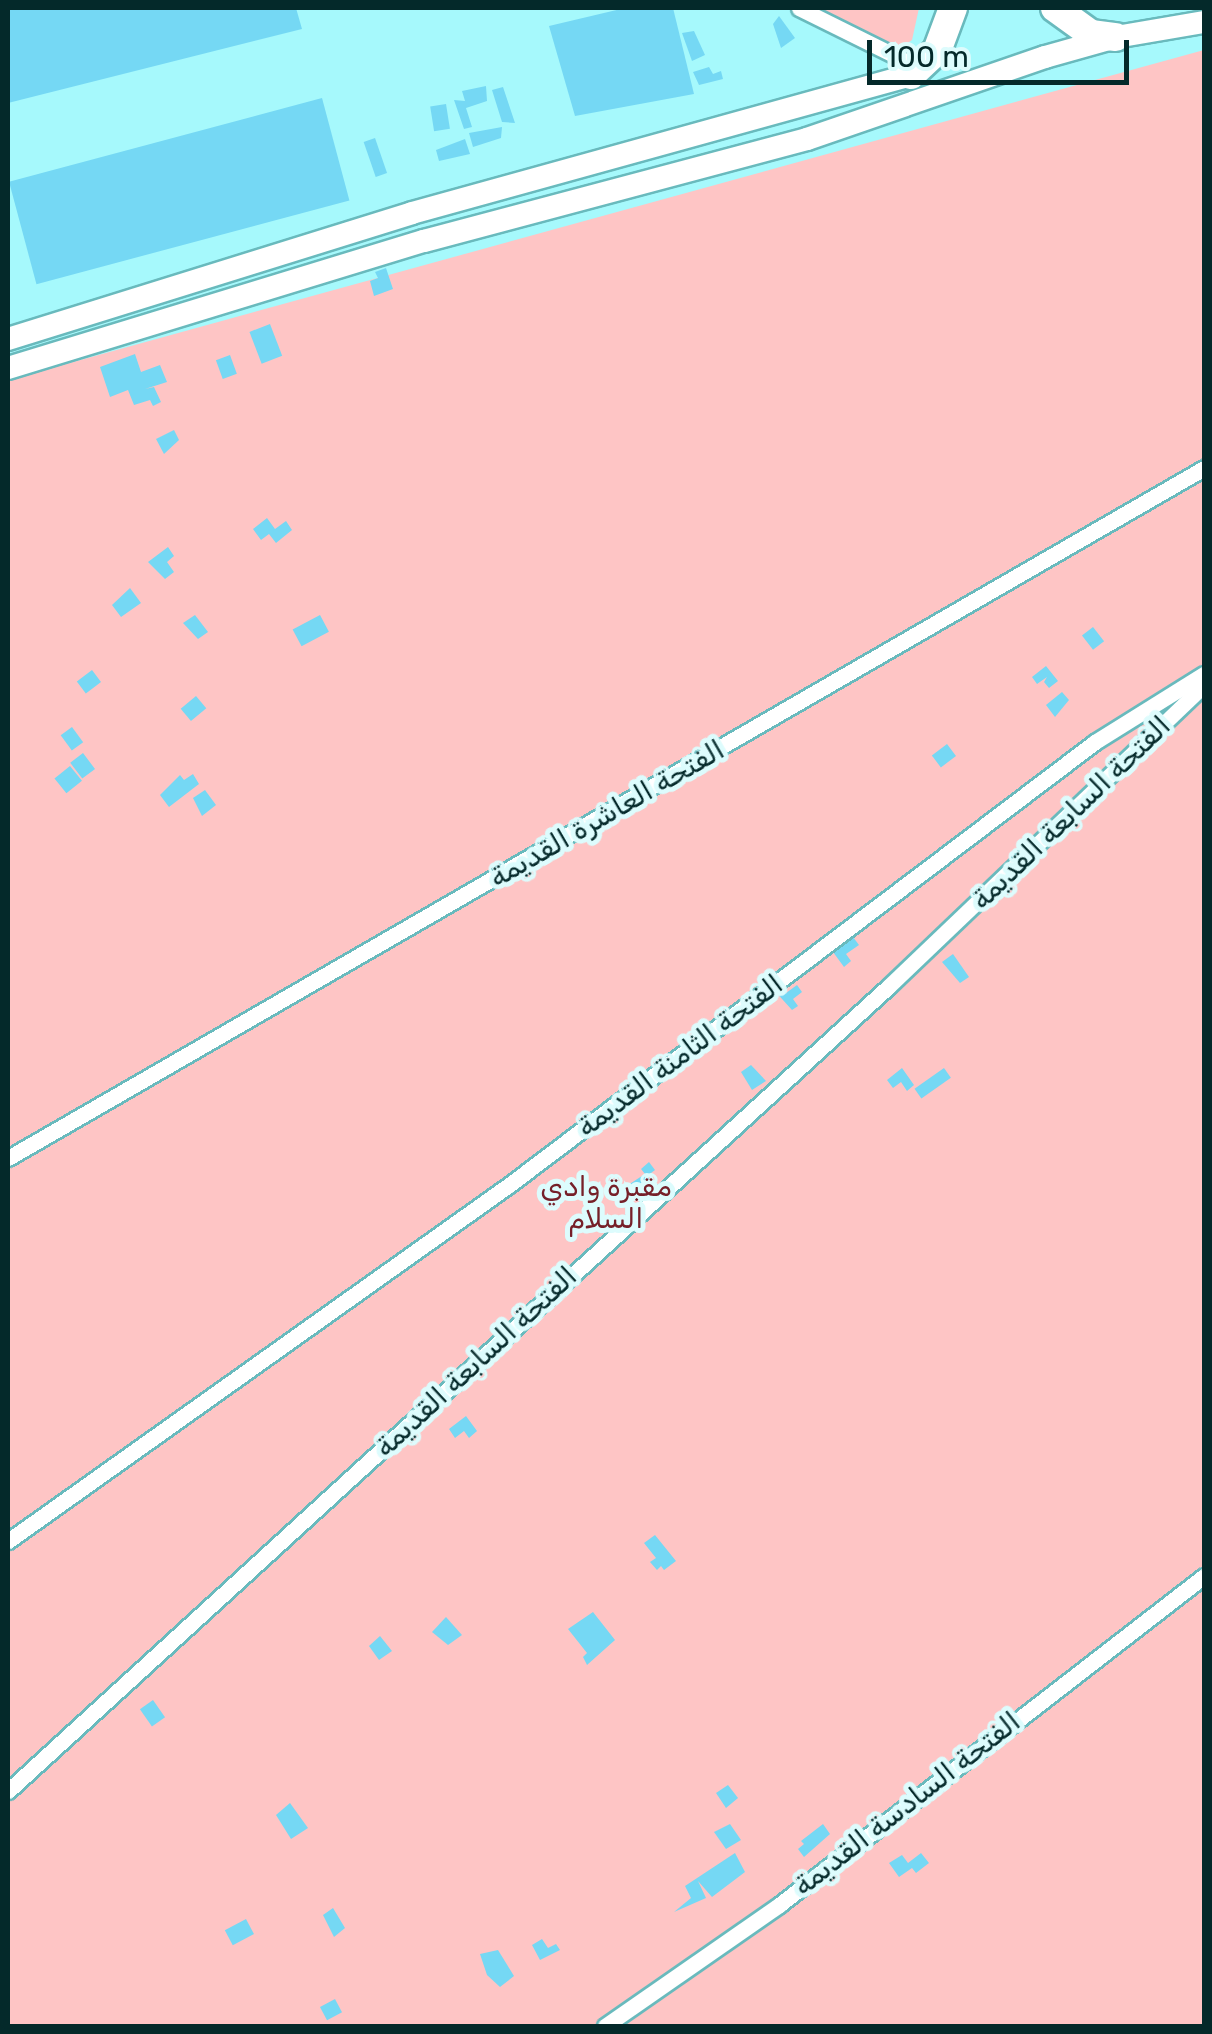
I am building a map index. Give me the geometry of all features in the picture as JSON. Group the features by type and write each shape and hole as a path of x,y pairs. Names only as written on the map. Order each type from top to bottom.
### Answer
{"highway":[{"path":"916,72 945,38 954,8"},
{"path":"1055,8 1091,34 1116,37"}],"main road":[{"path":"8,368 424,241 807,139 1116,37 1204,22"},
{"path":"8,340 412,213 916,72"}],"street":[{"path":"799,8 916,72"},
{"name":"الفتحة العاشرة القديمة","path":"8,1158 1204,468"},
{"name":"الفتحة الثامنة القديمة","path":"8,1541 525,1173 1095,742 1204,674"},
{"name":"الفتحة السابعة القديمة","path":"8,1791 898,978 1204,685"},
{"name":"الفتحة السادسة القديمة","path":"605,2026 779,1904 1204,1576"}],"green space":[{"path":"816,8 919,8 912,40 899,49"},
{"name":"مقبرة وادي السلام","path":"1204,50 1204,2026 8,2026 8,380"}],"building":[{"path":"8,8 296,8 302,29 8,103"},
{"path":"625,8 673,8 694,94 575,116 549,26"},
{"path":"779,16 795,38 781,48 773,24"},
{"path":"694,31 705,55 692,61 682,33"},
{"path":"709,67 713,74 721,71 723,79 699,85 693,72"},
{"path":"486,86 487,101 466,108 472,127 464,129 454,100 465,101 462,91"},
{"path":"503,87 515,123 502,122 492,90"},
{"path":"322,98 349,200 36,284 9,182"},
{"path":"446,104 450,129 434,131 430,107"},
{"path":"502,127 501,138 473,147 469,133"},
{"path":"375,138 387,173 376,177 364,142"},
{"path":"465,139 470,154 439,161 436,150"},
{"path":"386,268 393,289 374,296 370,281 378,278 375,272"},
{"path":"270,324 282,356 262,364 249,332"},
{"path":"135,354 141,372 160,365 167,382 145,389 154,387 161,402 153,406 150,400 134,405 128,390 110,397 100,367"},
{"path":"230,355 237,374 223,379 216,360"},
{"path":"174,430 179,440 164,454 156,439"},
{"path":"267,518 275,529 286,521 292,530 276,543 269,534 261,540 253,529"},
{"path":"168,547 174,556 167,562 174,572 165,579 148,562"},
{"path":"130,588 141,603 121,617 112,605"},
{"path":"195,615 208,632 198,639 183,623"},
{"path":"320,615 329,632 302,646 293,630"},
{"path":"1093,627 1104,641 1093,650 1082,636"},
{"path":"1046,666 1058,681 1049,688 1044,682 1047,677 1037,684 1032,677"},
{"path":"92,670 101,682 86,693 77,681"},
{"path":"1062,692 1069,700 1055,717 1046,705"},
{"path":"196,696 206,708 191,721 181,709"},
{"path":"72,727 83,742 72,751 61,735"},
{"path":"947,744 956,756 941,767 932,755"},
{"path":"83,753 95,769 82,779 70,763"},
{"path":"70,766 82,781 66,793 54,779"},
{"path":"193,774 199,784 169,807 160,795 180,775 184,780"},
{"path":"205,790 216,805 202,816 193,798"},
{"path":"853,937 859,945 846,954 851,961 844,967 833,952"},
{"path":"953,954 969,977 960,983 942,962"},
{"path":"781,984 786,993 797,985 802,992 793,999 798,1006 792,1010 773,989"},
{"path":"751,1065 766,1081 752,1090 741,1072"},
{"path":"902,1068 914,1085 907,1091 901,1082 893,1088 887,1080"},
{"path":"944,1068 951,1078 921,1098 915,1089"},
{"path":"649,1162 655,1170 647,1176 653,1184 644,1192 639,1185 630,1193 625,1187 645,1174 641,1169"},
{"path":"466,1416 477,1431 469,1438 464,1431 455,1438 449,1429"},
{"path":"655,1535 676,1561 664,1570 661,1566 657,1570 650,1562 656,1558 644,1543"},
{"path":"593,1612 615,1640 587,1665 583,1657 587,1653 568,1629"},
{"path":"446,1617 462,1635 448,1645 432,1632"},
{"path":"380,1636 392,1651 379,1660 369,1646"},
{"path":"153,1700 165,1717 152,1726 140,1709"},
{"path":"728,1785 738,1798 726,1808 716,1793"},
{"path":"290,1803 308,1828 291,1839 276,1815"},
{"path":"730,1824 741,1840 726,1849 714,1832"},
{"path":"823,1824 830,1834 804,1857 798,1849 804,1844 801,1841"},
{"path":"735,1853 745,1872 712,1897 698,1881 706,1898 674,1912 691,1898 685,1886"},
{"path":"921,1853 929,1863 916,1873 912,1868 899,1877 889,1863 902,1855 908,1863"},
{"path":"333,1908 345,1928 334,1937 323,1915"},
{"path":"246,1919 254,1934 233,1945 225,1930"},
{"path":"542,1939 548,1948 556,1944 560,1950 540,1960 532,1945"},
{"path":"498,1950 514,1976 500,1987 487,1975 480,1954"},
{"path":"335,1999 342,2012 327,2020 320,2007"}]}
